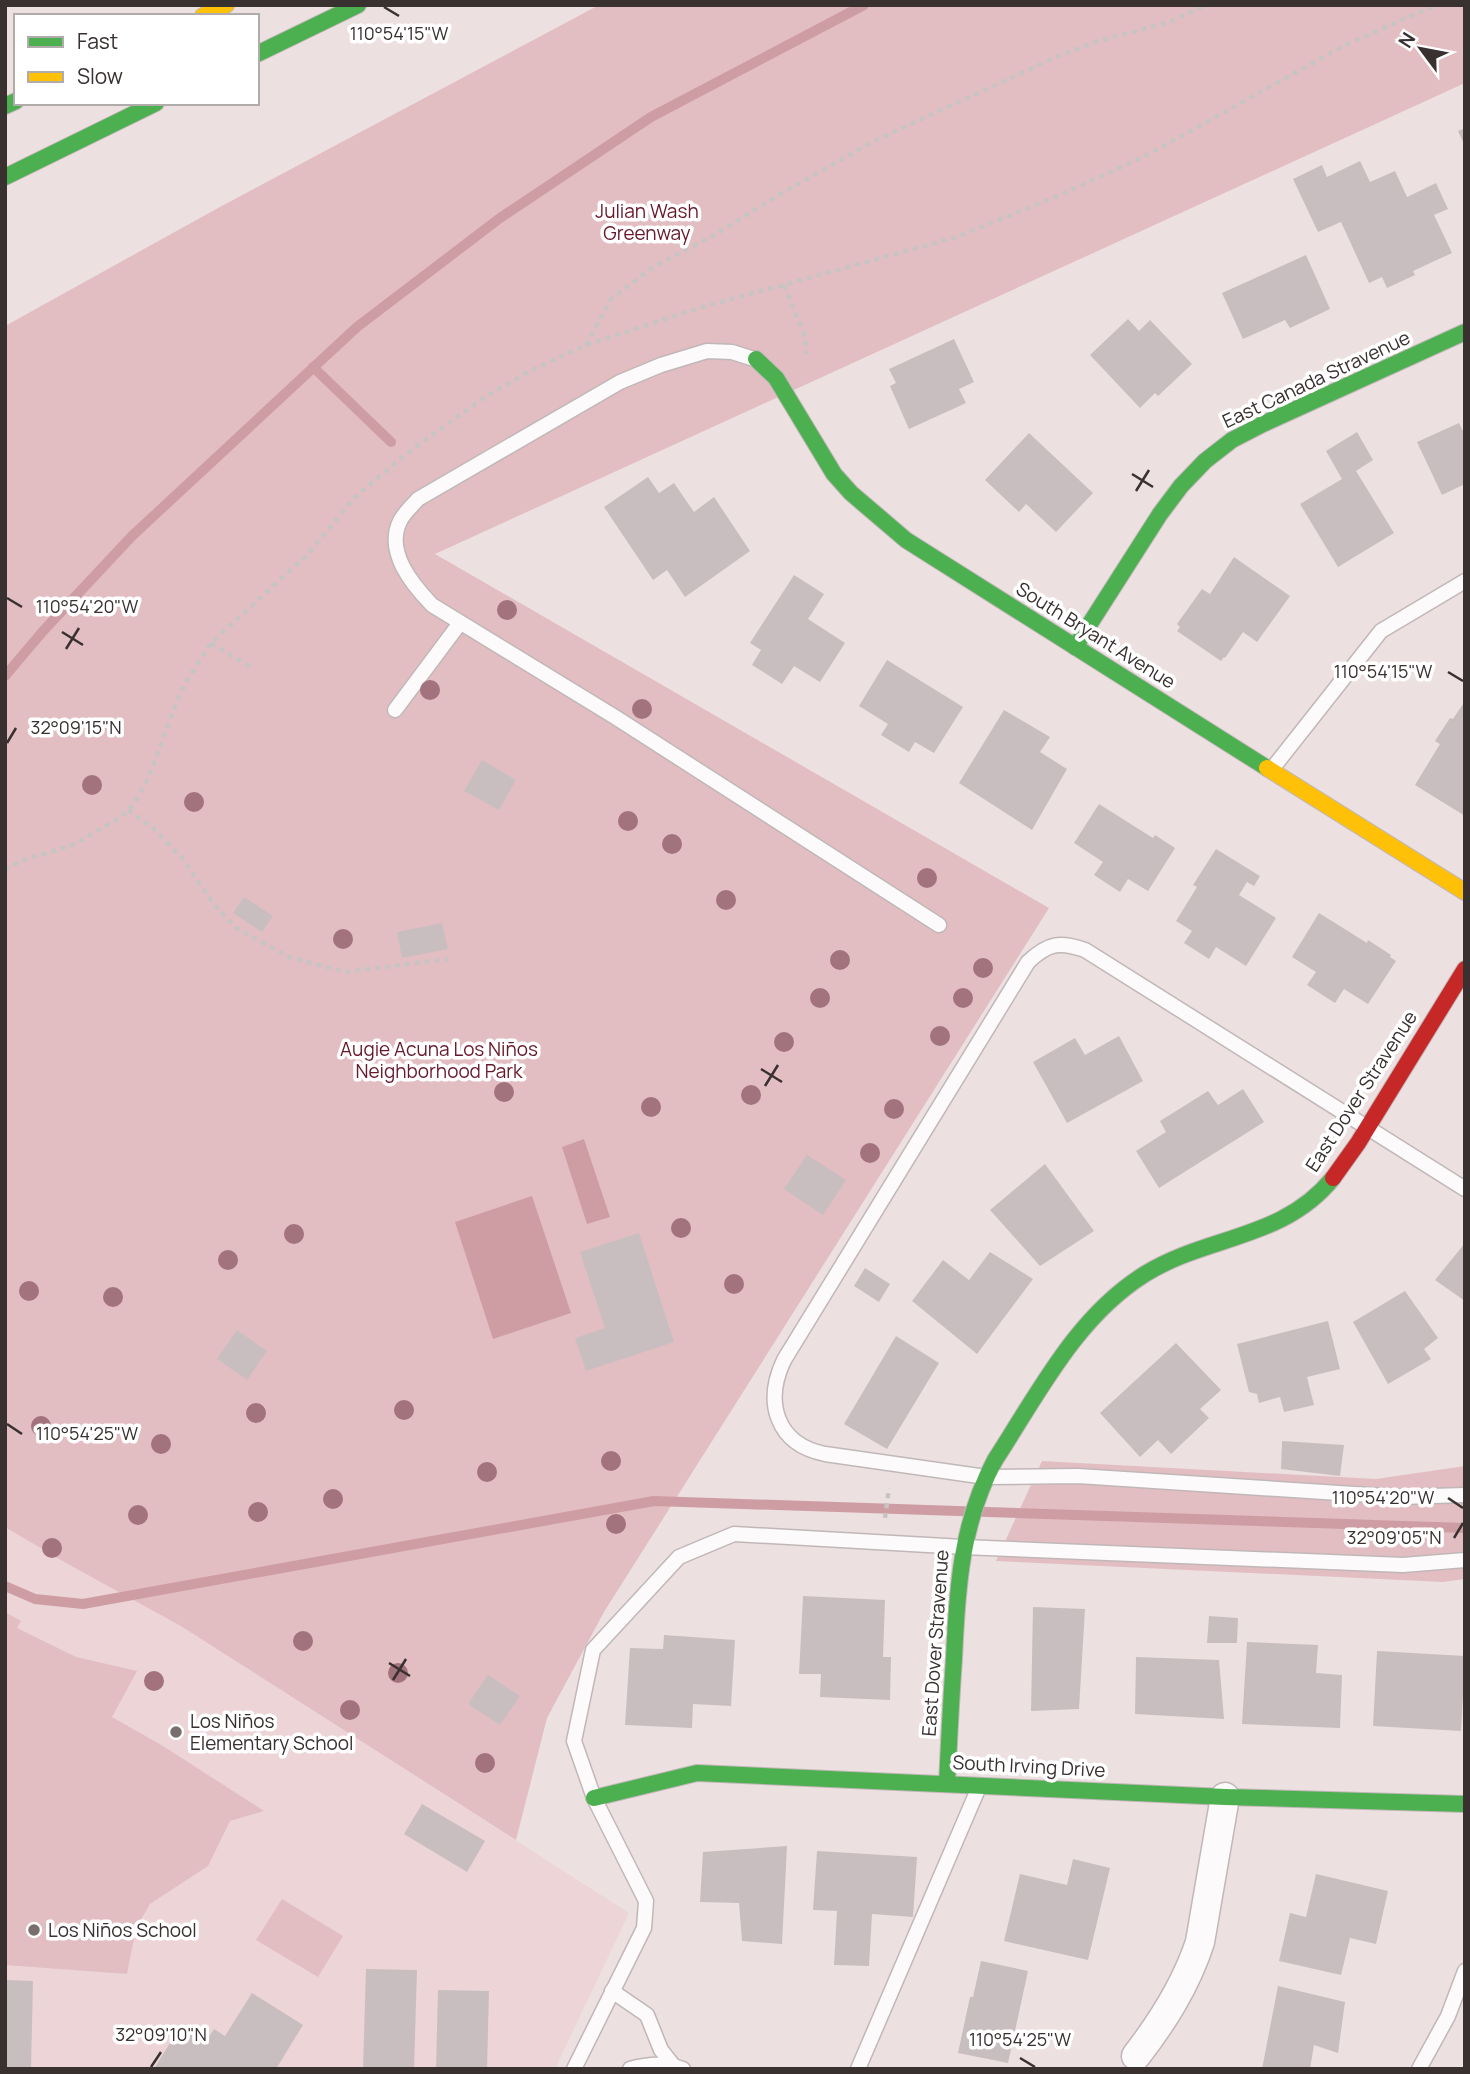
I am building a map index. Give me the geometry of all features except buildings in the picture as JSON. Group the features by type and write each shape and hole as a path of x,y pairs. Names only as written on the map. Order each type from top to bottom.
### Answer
{"main road":[{"path":"207,14 226,5"},
{"path":"259,53 358,5"},
{"path":"5,177 152,105"},
{"name":"East Canada Stravenue","path":"1075,647 1160,514 1181,486 1205,461 1231,440 1465,332"},
{"name":"South Bryant Avenue","path":"756,359 776,378 834,474 866,508 906,540 1465,892"},
{"name":"East Dover Stravenue","path":"947,1783 957,1597 963,1547 986,1477 1062,1354 1085,1324 1139,1278 1166,1262 1258,1231 1294,1214 1326,1185 1366,1128 1465,969"},
{"name":"South Irving Drive","path":"594,1798 697,1773 1225,1797 1465,1804"}],"street":[{"path":"1136,2056 1174,2003 1195,1959 1225,1797"}],"lane":[{"path":"756,359 732,352 707,351 661,365 620,382 418,499 400,521 395,540 399,559 415,586 432,606 615,717 939,925"},
{"path":"1271,770 1381,631 1465,581"},
{"path":"395,710 460,623"},
{"path":"1465,1189 1085,950 1068,943 1052,945 1028,962 784,1360 776,1379 775,1395 777,1415 786,1434 812,1451 986,1477 1078,1476 1401,1497 1465,1494"},
{"path":"574,2069 644,1928 646,1901 594,1798 574,1741 593,1650 678,1557 734,1534 963,1547 1403,1565 1465,1560"},
{"path":"859,2069 981,1784"},
{"path":"1419,2069 1448,2016 1465,1971"},
{"path":"612,1991 647,2015 661,2049 678,2067"},
{"path":"630,2069 645,2065 678,2067"}],"path":[{"path":"586,345 611,299 653,267 710,237 878,139 1061,55 1098,41 1171,22 1205,5"},
{"path":"211,643 252,668"},
{"path":"128,810 153,828 182,858 215,906 236,928 291,958 346,972 448,959"},
{"path":"884,1530 890,1482"}],"shaded area":[{"path":"584,1139 610,1217 587,1224 562,1147"},
{"path":"532,1196 571,1313 493,1339 455,1222"},
{"name":"Los Niños Elementary School","path":"5,1523 179,1625 629,1913 555,2069 5,2069"}],"green space":[{"name":"Augie Acuna Los Niños Neighborhood Park","path":"599,5 1465,5 1465,83 435,554 1049,908 604,1612 547,1718 516,1840 179,1625 5,1527 5,326 218,208"},
{"path":"1042,1461 1376,1479 1465,1466 1465,1579 1443,1582 996,1561"},
{"path":"5,1612 21,1621 17,1628 76,1657 137,1671 112,1717 163,1746 264,1811 230,1821 208,1866 150,1904 136,1928 127,1974 5,1965"},
{"path":"282,1899 343,1936 318,1977 256,1940"}],"waterway":[{"path":"5,676 132,536 357,327 500,218 651,117 864,5"},
{"path":"313,367 391,442"},
{"path":"5,1586 35,1599 83,1604 654,1501 1465,1528"}],"traffic: fast":[{"path":"259,53 358,5"},
{"path":"5,106 14,102"},
{"path":"5,177 152,105"},
{"path":"1075,647 1160,514 1181,486 1205,461 1232,440 1263,424 1465,332"},
{"path":"756,359 776,378 834,474 851,493 906,540 1267,768"},
{"path":"947,1783 959,1582 968,1532 995,1460 1043,1383 1098,1312 1145,1274 1169,1261 1244,1235 1291,1214 1313,1198 1333,1178"},
{"path":"594,1798 697,1773 1225,1797 1465,1804"}],"traffic: slow":[{"path":"207,14 226,5"},
{"path":"1267,768 1465,892"}],"traffic: jam":[{"path":"1333,1178 1358,1143 1465,969"}],"place":[{"name":"Los Niños Elementary School","path":"176,1732"},
{"name":"Los Niños School","path":"34,1930"}],"park label":[{"name":"Julian Wash Greenway","path":"647,222"}]}
